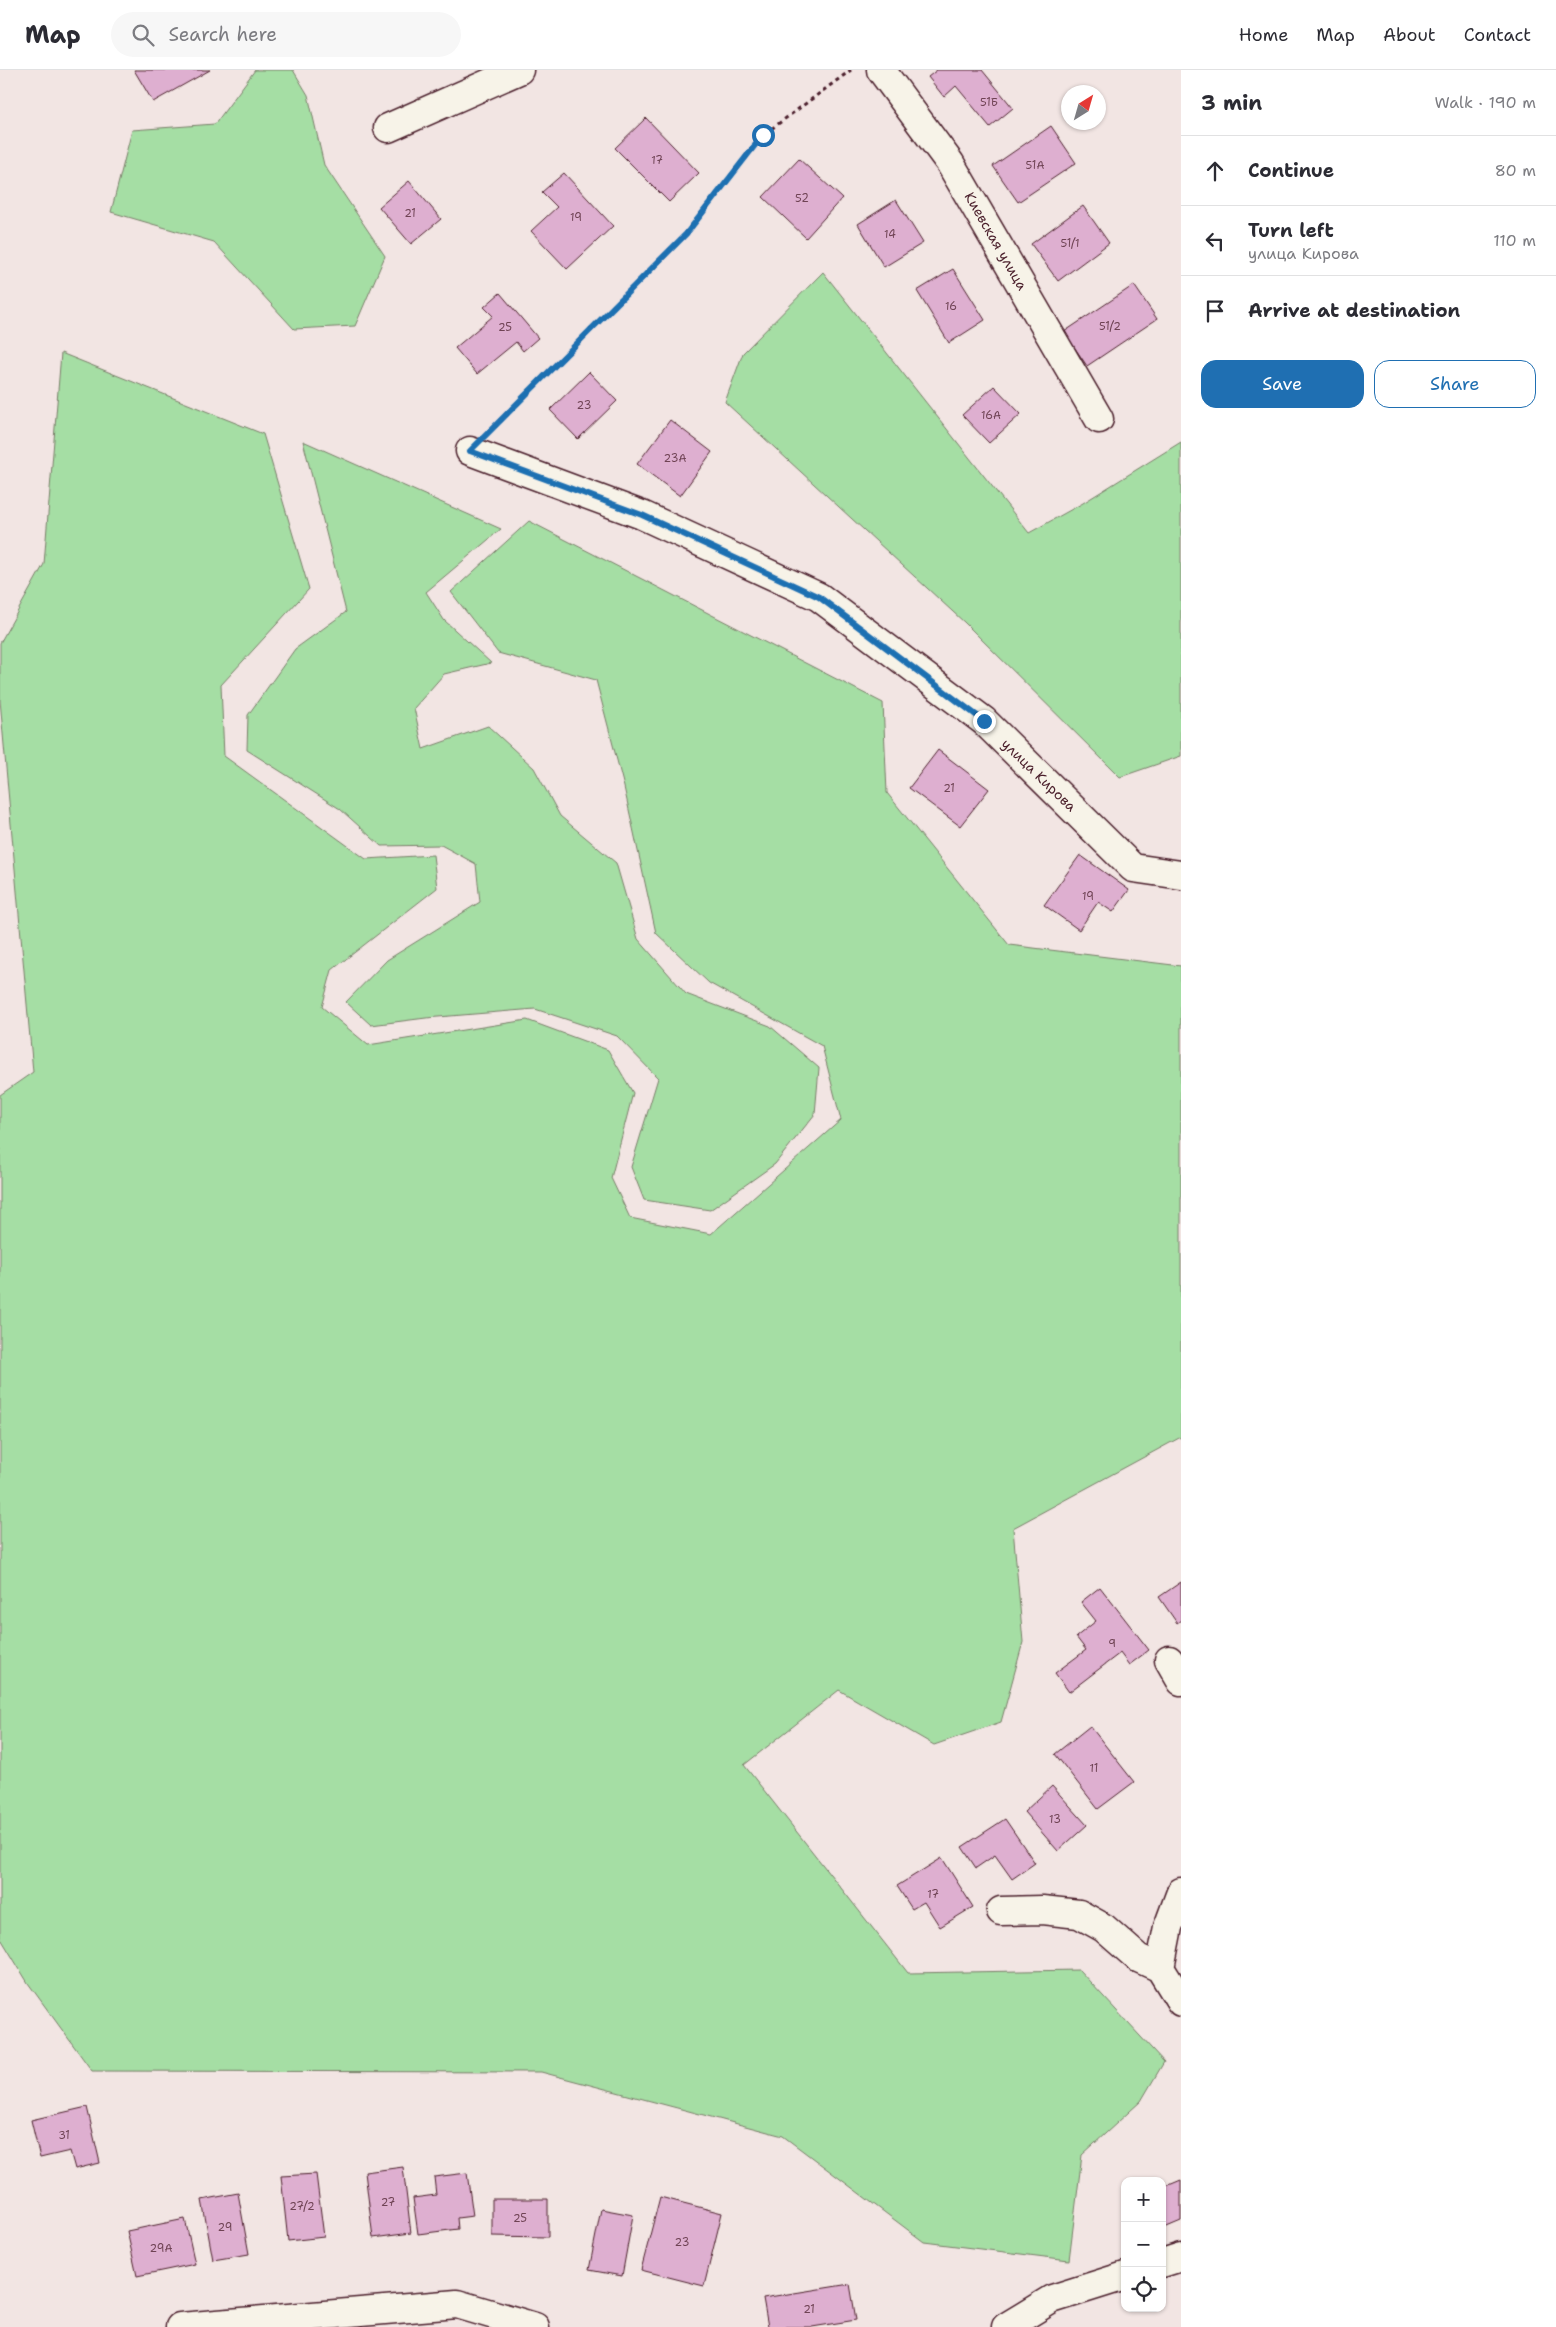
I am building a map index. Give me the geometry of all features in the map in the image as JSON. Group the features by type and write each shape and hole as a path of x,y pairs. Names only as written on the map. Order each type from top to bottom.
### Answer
{"street":[{"path":"388,128 519,70"},
{"name":"Киевская улица","path":"880,70 950,163 1099,419"},
{"name":"улица Кирова","path":"470,451 642,515 819,597 984,721 1133,868 1181,875"},
{"path":"1160,1968 1168,1927 1181,1892"},
{"path":"1001,1911 1042,1910 1078,1914 1104,1928 1138,1958 1160,1968 1181,2002"},
{"path":"1166,2263 1181,2257"},
{"path":"1006,2327 1052,2299 1121,2277"},
{"path":"180,2327 457,2304 535,2327"}],"path":[{"path":"470,451 686,234 763,135 851,70"}],"green space":[{"path":"255,70 293,70 308,95 324,165 385,256 355,326 294,329 214,242 111,212 132,130 215,124"},
{"path":"823,272 1029,533 1083,503 1181,442 1181,756 1120,777 965,623 725,402 743,353"},
{"path":"61,353 263,434 309,589 221,685 224,756 366,859 433,855 437,888 332,970 322,1007 368,1045 527,1020 608,1050 633,1093 611,1178 630,1218 711,1234 841,1120 822,1046 709,983 656,933 624,787 596,680 498,653 451,592 529,521 883,703 887,793 1009,945 1181,966 1181,1437 1013,1528 1023,1642 1001,1722 934,1745 839,1690 744,1765 908,1973 1079,1970 1164,2062 1141,2101 1082,2155 1069,2260 924,2242 783,2136 541,2072 92,2071 28,1983 0,1937 0,1095 33,1072 0,700 0,643 44,564"},
{"path":"303,441 501,529 426,592 444,620 491,663 444,674 414,708 423,749 488,726 534,768 560,816 616,863 638,939 686,994 770,1026 819,1068 815,1114 775,1164 710,1210 644,1200 631,1167 658,1078 617,1036 535,1009 426,1018 371,1025 346,1002 387,960 480,902 476,864 441,845 381,846 340,809 247,750 248,715 295,649 346,612"}],"building":[{"path":"134,70 210,70 153,102"},
{"path":"937,70 982,70 1013,108 990,127 956,86 944,97 928,77"},
{"path":"646,118 699,173 669,202 615,148"},
{"path":"1051,126 1076,163 1018,202 993,166"},
{"path":"799,159 842,198 806,238 763,197"},
{"path":"564,173 613,226 567,269 531,231 557,207 542,192"},
{"path":"409,181 441,219 411,244 379,207"},
{"path":"896,200 923,243 884,267 858,224"},
{"path":"1083,206 1109,243 1058,281 1031,244"},
{"path":"953,269 985,320 949,343 917,291"},
{"path":"1134,285 1157,319 1087,366 1064,332"},
{"path":"500,293 538,338 523,351 516,342 477,374 455,348 493,316 484,307"},
{"path":"589,372 617,401 578,439 550,410"},
{"path":"994,386 1021,414 989,443 962,415"},
{"path":"670,420 712,452 680,496 637,464"},
{"path":"938,750 989,789 960,826 909,788"},
{"path":"1080,855 1129,890 1113,912 1098,902 1079,930 1044,905"},
{"path":"1181,1582 1181,1620 1177,1623 1159,1597"},
{"path":"1100,1587 1149,1650 1129,1665 1120,1653 1069,1692 1055,1673 1086,1650 1076,1637 1096,1621 1081,1602"},
{"path":"1090,1726 1134,1782 1098,1809 1055,1754"},
{"path":"1052,1786 1087,1825 1058,1851 1024,1812"},
{"path":"1005,1819 1035,1863 1012,1879 995,1855 976,1868 962,1847"},
{"path":"942,1858 973,1907 940,1927 924,1902 912,1909 897,1886"},
{"path":"87,2107 100,2163 75,2169 70,2151 40,2158 31,2120"},
{"path":"403,2167 411,2233 373,2238 365,2172"},
{"path":"467,2173 473,2216 457,2218 458,2229 418,2234 413,2198 436,2195 434,2177"},
{"path":"316,2174 324,2237 288,2241 281,2176"},
{"path":"1181,2180 1181,2221 1166,2227 1166,2222 1166,2186"},
{"path":"238,2193 249,2254 213,2260 202,2200"},
{"path":"660,2197 722,2213 704,2286 641,2270"},
{"path":"492,2199 548,2199 548,2237 492,2236"},
{"path":"601,2209 633,2215 622,2276 589,2270"},
{"path":"185,2219 195,2264 137,2276 127,2231"},
{"path":"850,2284 856,2320 812,2327 768,2327 763,2298"}],"route":[{"path":"763,135 686,234 470,451 642,515 819,597 984,721"}]}
